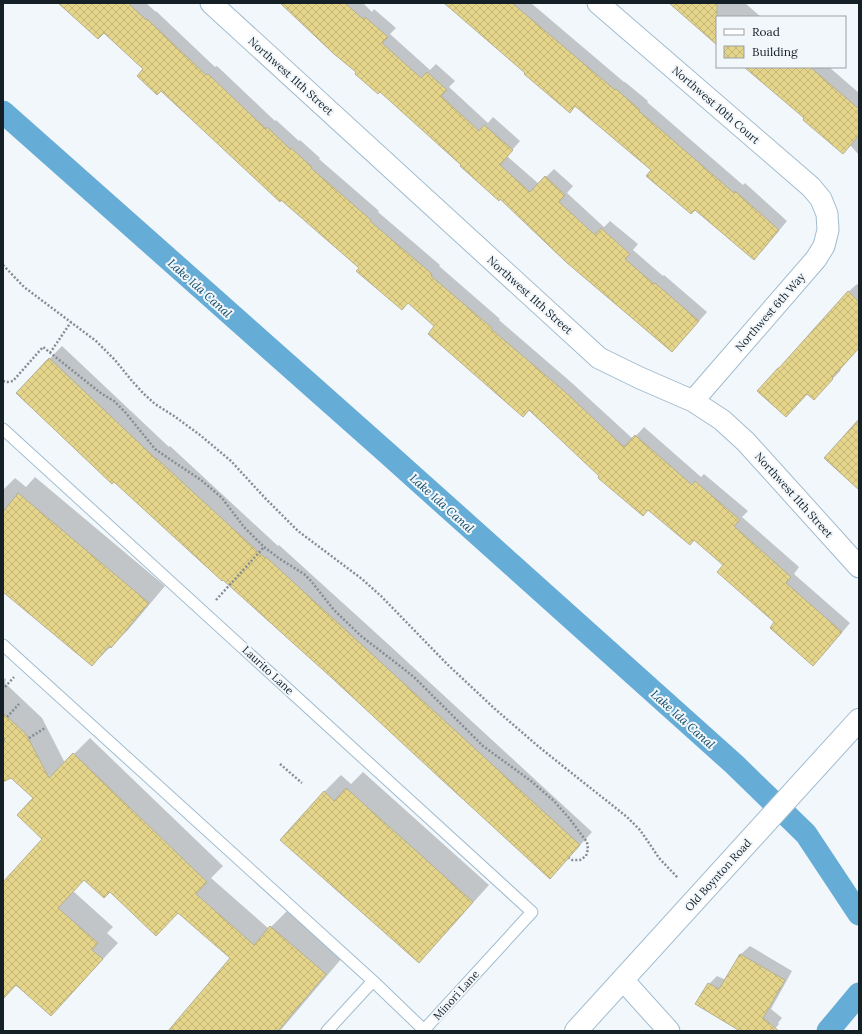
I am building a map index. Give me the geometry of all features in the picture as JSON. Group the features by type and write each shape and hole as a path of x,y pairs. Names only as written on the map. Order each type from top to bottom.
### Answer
{"street":[{"name":"Northwest 11th Street","path":"211,3 599,358 693,402 722,420 746,442 859,567"},
{"name":"Northwest 10th Court","path":"598,3 811,187 821,199 827,214"},
{"name":"Northwest 6th Way","path":"693,402 816,259 824,246 827,235 827,214"},
{"name":"Old Boynton Road","path":"576,1031 859,720"},
{"path":"622,980 669,1031"}],"lane":[{"name":"Laurito Lane","path":"3,429 532,912"},
{"name":"Minori Lane","path":"3,645 373,981 424,1030 532,912"},
{"path":"327,1031 373,981"}],"path":[{"path":"3,265 24,286 96,341 155,404 200,434 231,461 298,531 362,579 381,596 447,664 495,709 539,747 626,817 640,830 659,858 678,878"},
{"path":"50,353 71,322"},
{"path":"3,381 13,381 43,347 102,394 114,401 155,448 201,480 222,498 244,527 264,547 304,574 334,610 361,636 415,678 483,746 531,781 554,801 570,818 587,842 588,849 586,856 580,860 572,860 569,858"},
{"path":"213,603 264,547"},
{"path":"5,687 16,674"},
{"path":"8,717 19,704"},
{"path":"29,738 45,728"},
{"path":"3,738 5,742"},
{"path":"280,764 302,783"}],"building":[{"path":"58,3 128,3 206,75 208,74 266,129 267,127 290,149 291,148 312,167 311,168 371,220 370,221 432,274 431,276 564,391 624,447 635,435 692,485 695,481 740,520 734,526 791,577 786,583 842,632 813,666 770,628 774,622 717,572 723,565 694,540 690,545 648,510 643,516 598,478 599,476 529,410 523,417 428,334 434,326 408,303 402,310 356,271 359,268 281,200 280,202 161,91 157,95 137,76 143,69 104,33 98,39"},
{"path":"280,3 345,3 363,19 365,17 388,37 382,43 421,78 427,72 447,90 441,96 479,131 484,125 513,150 500,165 530,192 545,176 565,195 559,202 595,235 601,228 630,254 625,259 699,321 672,352 566,262 500,199 499,201 380,92 378,94 355,74 356,72 334,54"},
{"path":"444,3 512,3 615,90 616,89 640,110 639,111 734,193 735,191 779,230 754,260 695,210 691,214 646,176 651,170 575,106 570,113"},
{"path":"669,3 717,3 716,44"},
{"path":"745,68 811,68 859,109 859,135 843,154 803,120 804,118"},
{"path":"848,291 859,302 859,348 814,400 807,394 786,417 757,391"},
{"path":"49,358 156,459 265,558 266,557 580,845 550,879 333,679 223,580 222,581 114,482 112,484 16,393"},
{"path":"859,419 859,490 824,458"},
{"path":"18,493 149,603 111,648 109,646 92,666 3,592 3,512"},
{"path":"3,713 26,734 49,778 73,753 207,882 196,894 254,945 270,926 326,974 278,1031 168,1031 230,958 178,913 156,936 110,892 104,898 84,880 58,908 98,943 92,950 103,959 51,1016 16,985 3,999 3,882 42,839 17,815 33,798 11,778 3,782"},
{"path":"346,788 473,902 419,963 280,840 324,791 334,801"},
{"path":"740,954 785,980 763,1018 779,1031 740,1031 695,1004 708,983 719,989"}],"waterway":[{"name":"Lake Ida Canal","path":"3,112 386,452 734,764 806,834 859,914"},
{"path":"828,1031 859,994"}]}
